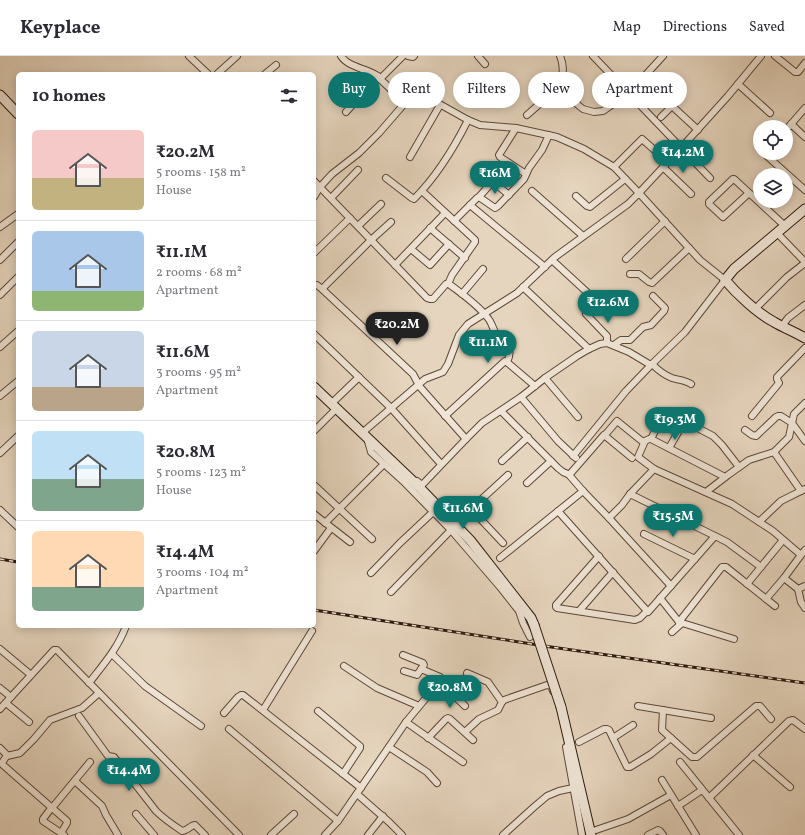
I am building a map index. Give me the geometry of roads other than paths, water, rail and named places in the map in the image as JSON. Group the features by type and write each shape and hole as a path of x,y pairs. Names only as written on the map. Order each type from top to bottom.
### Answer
{"street":[{"path":"189,56 206,72"},
{"path":"219,72 237,56"},
{"path":"341,56 346,62 370,72"},
{"path":"380,77 403,56"},
{"path":"408,56 413,58 414,56"},
{"path":"478,56 485,64"},
{"path":"560,56 563,72"},
{"path":"593,56 608,72"},
{"path":"648,72 663,56"},
{"path":"364,436 418,384 428,377 443,372 448,364 456,341 463,329 473,320 510,298 552,260 628,204 682,148 761,56"},
{"path":"775,56 795,72 798,72 805,63"},
{"path":"267,72 276,65"},
{"path":"380,79 388,87"},
{"path":"738,84 770,113"},
{"path":"0,95 16,112"},
{"path":"661,117 672,106 698,130"},
{"path":"346,112 350,108"},
{"path":"316,194 332,174 358,153 379,133 401,108"},
{"path":"410,157 438,108"},
{"path":"445,108 480,125 516,128 557,137 584,149 614,167 700,260 755,308 774,322 805,338"},
{"path":"527,116 536,108"},
{"path":"582,108 594,112 603,111 607,108"},
{"path":"643,108 710,178"},
{"path":"793,122 805,108"},
{"path":"386,178 414,199 422,192 449,154 468,120"},
{"path":"793,126 805,137"},
{"path":"516,128 499,154 500,157 526,174"},
{"path":"479,197 494,208 498,206 521,183 529,168 542,150 549,135"},
{"path":"614,167 642,139 691,194"},
{"path":"771,160 805,190"},
{"path":"454,221 479,197 509,163"},
{"path":"331,198 358,170"},
{"path":"576,196 590,207 625,179"},
{"path":"749,193 723,217 709,204 709,202 732,179 734,179 785,226"},
{"path":"492,181 509,195"},
{"path":"316,183 427,298 433,299 448,284 452,275 465,258 475,240 422,192"},
{"path":"532,191 583,236"},
{"path":"358,226 381,204"},
{"path":"470,205 545,267"},
{"path":"573,456 626,391 685,332 734,269 805,209"},
{"path":"395,265 445,213"},
{"path":"0,227 16,215"},
{"path":"316,251 350,218"},
{"path":"626,259 665,221"},
{"path":"322,289 371,240 392,222"},
{"path":"430,228 465,258"},
{"path":"755,308 805,262 777,233"},
{"path":"0,260 16,244"},
{"path":"411,249 430,265 449,244"},
{"path":"630,274 638,274 652,283 689,248"},
{"path":"552,260 590,296"},
{"path":"462,294 483,269"},
{"path":"0,295 16,278"},
{"path":"445,416 504,363 507,362 510,355 509,350 494,332 491,322 484,313 448,284"},
{"path":"316,285 322,289 413,374 418,384 466,439"},
{"path":"523,287 589,349"},
{"path":"614,345 621,340 630,340 643,327 651,324 664,311 665,308 653,296"},
{"path":"782,326 788,318 805,305"},
{"path":"586,314 607,336 607,343"},
{"path":"0,347 16,333"},
{"path":"316,336 392,408 441,464"},
{"path":"422,485 482,423 521,397 577,356 600,344 607,343 614,345 649,364 652,364 662,374 691,384"},
{"path":"752,416 779,383 777,377 805,348"},
{"path":"507,362 534,386"},
{"path":"316,429 359,377"},
{"path":"545,378 578,417"},
{"path":"0,396 16,383"},
{"path":"316,389 419,487 470,540 531,618 561,707 594,832 628,819 672,795"},
{"path":"521,397 558,441 580,462"},
{"path":"706,492 749,460 774,452 789,437 794,414 805,403"},
{"path":"501,411 551,461 563,472 570,475 670,586"},
{"path":"745,430 756,436 778,416 792,423 805,441"},
{"path":"662,417 638,457 654,469 732,504 773,531 801,555"},
{"path":"570,475 603,435 605,435 617,421 641,441 648,440 669,448 725,477"},
{"path":"669,448 684,422 686,422 713,436 739,467"},
{"path":"605,435 632,458"},
{"path":"364,436 371,452 403,481 451,530 491,576 518,609 530,637"},
{"path":"364,436 379,445 422,485 458,522 508,475"},
{"path":"502,461 528,437"},
{"path":"0,452 16,438"},
{"path":"759,522 781,501 803,490 774,452"},
{"path":"527,483 551,461"},
{"path":"325,523 384,464"},
{"path":"609,518 654,469"},
{"path":"316,487 372,539"},
{"path":"500,558 583,491"},
{"path":"630,494 727,542 761,567"},
{"path":"471,509 503,543"},
{"path":"0,510 15,524"},
{"path":"558,511 647,611"},
{"path":"370,573 433,512"},
{"path":"316,516 350,542"},
{"path":"316,547 331,528"},
{"path":"391,592 451,530"},
{"path":"644,534 695,559"},
{"path":"598,556 556,605 556,607 635,620 640,618 647,611 648,612 716,536"},
{"path":"747,584 783,540"},
{"path":"766,599 805,550"},
{"path":"672,632 722,567 726,567 775,606"},
{"path":"579,612 613,572"},
{"path":"784,578 798,589 801,602 805,608"},
{"path":"798,589 805,586"},
{"path":"660,598 681,622 734,639"},
{"path":"89,683 112,654 120,641 125,628"},
{"path":"263,710 312,631"},
{"path":"0,649 31,675"},
{"path":"0,709 56,649 239,835"},
{"path":"112,654 145,686 201,726"},
{"path":"403,655 423,663 424,665 417,675 404,671"},
{"path":"344,666 377,688 419,706"},
{"path":"422,669 440,677 440,681 465,706"},
{"path":"467,673 488,682 502,702"},
{"path":"325,835 338,821 406,722 440,681"},
{"path":"465,732 479,719 498,710 504,700 547,685 552,686 565,738 580,834"},
{"path":"0,688 11,697"},
{"path":"90,762 75,781 52,808 42,820 63,834 68,822 52,808 3,765 2,763 7,756 20,753 50,720 82,708 99,693"},
{"path":"224,713 241,695 243,695 361,788"},
{"path":"6,702 29,722"},
{"path":"638,706 711,718"},
{"path":"663,710 662,730 694,758 756,706 760,706 771,719"},
{"path":"318,711 360,746 344,774"},
{"path":"79,716 108,756 114,757 162,816 170,823 184,831 196,824 205,835"},
{"path":"428,738 448,718 473,740"},
{"path":"709,798 752,755 791,720 805,729"},
{"path":"406,722 463,762"},
{"path":"613,738 633,725"},
{"path":"229,729 338,821"},
{"path":"579,742 604,729 607,729 609,730 627,767 630,767 651,754 671,738"},
{"path":"389,747 427,772 437,783"},
{"path":"0,748 7,754 7,756"},
{"path":"752,755 790,787"},
{"path":"680,762 738,835"},
{"path":"662,780 696,835"},
{"path":"75,781 102,806 118,835"},
{"path":"502,835 547,796 559,790 573,788"},
{"path":"678,806 702,790"},
{"path":"357,794 383,816 402,835"},
{"path":"136,814 154,835"},
{"path":"271,835 294,814"},
{"path":"368,835 383,816"},
{"path":"648,835 658,830 663,835"}],"railway":[{"path":"0,559 16,562"},
{"path":"316,610 551,647 805,683"}]}
